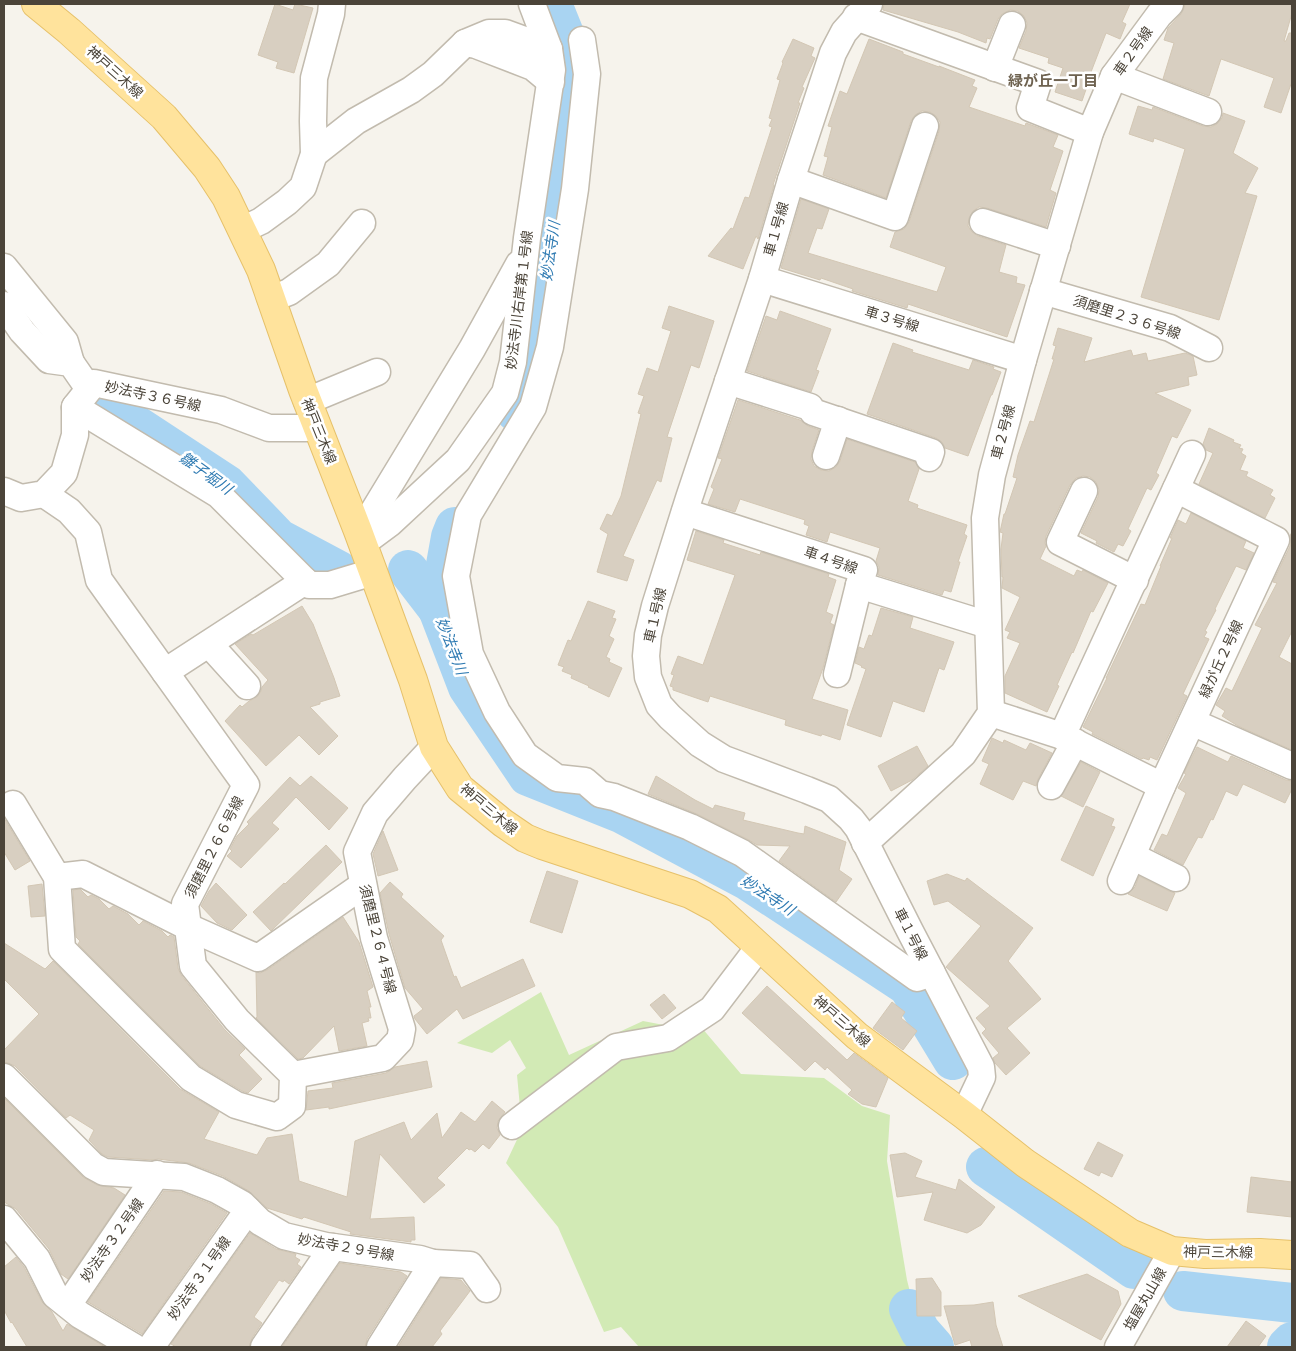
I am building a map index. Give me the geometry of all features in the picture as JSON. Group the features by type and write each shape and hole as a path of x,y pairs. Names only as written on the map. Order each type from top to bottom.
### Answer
{"main road":[{"name":"神戸三木線","path":"36,4 69,31 164,117 207,168 226,197 261,270 312,412 413,680 434,747 460,788 503,824 525,838 690,894 718,909 857,1036 964,1115 1025,1163 1130,1233 1172,1251 1205,1254 1260,1253 1292,1255"}],"street":[{"path":"242,230 261,221 287,202 303,187 314,154 314,78 332,4"},
{"name":"妙法寺川右岸第１号線","path":"360,537 390,523 458,460 505,393 513,362 525,254 552,70 549,49 532,4"},
{"name":"車２号線","path":"991,713 985,518 992,475 1023,360 1090,132 1114,76 1158,15 1170,4"},
{"path":"863,10 995,68 1038,83 1030,108 1090,132"},
{"name":"車１号線","path":"863,10 844,32 833,53 791,180 762,279 655,606 648,635 646,656 648,677 659,705 700,744 724,759 829,799 858,828 981,1067 982,1077 964,1115"},
{"path":"995,68 1012,25"},
{"path":"314,154 356,121 411,90 433,74 465,43 489,33 505,33 549,49"},
{"path":"582,40 587,74 574,190 550,347 533,407 468,515 456,576 470,654 497,712 525,755 557,778 585,781 600,794 614,797 690,827 742,853 917,978 932,973"},
{"path":"465,43 476,45 533,67 551,82"},
{"path":"1114,76 1208,112"},
{"path":"791,180 895,217 925,126"},
{"path":"983,222 1057,246"},
{"path":"271,299 289,292 328,264 362,223"},
{"path":"360,537 472,349 525,254"},
{"path":"4,267 65,342 82,398 75,435 64,474 44,494 21,498 4,491"},
{"name":"車３号線","path":"762,279 1023,360"},
{"name":"須磨里２３６号線","path":"1043,291 1170,328 1209,348"},
{"path":"4,305 22,331 50,360 71,363"},
{"path":"312,412 376,372"},
{"path":"728,381 810,407 813,412 931,452 929,458"},
{"name":"妙法寺３６号線","path":"82,398 94,383 221,410 269,428 306,428 312,412"},
{"path":"82,398 219,495 309,585 330,585 373,572"},
{"path":"826,456 838,420"},
{"path":"1051,786 1135,580 1192,454"},
{"name":"緑が丘２号線","path":"1121,881 1162,786 1276,540 1176,489"},
{"path":"1084,491 1060,542 1135,580"},
{"name":"須磨里２６６号線","path":"44,494 69,511 88,532 99,580 246,785 185,904 193,966 237,1020 293,1074"},
{"name":"車４号線","path":"685,512 864,570 860,584 988,625"},
{"path":"165,672 305,581"},
{"path":"837,674 860,584"},
{"path":"209,644 247,686"},
{"path":"865,843 963,754 991,713 1069,739 1162,786"},
{"path":"1192,722 1263,764 1292,766"},
{"name":"須磨里２６４号線","path":"293,1074 383,1058 400,1040 402,1029 374,938 357,852 375,813 404,778 434,747"},
{"path":"13,804 57,877 62,949 191,1078 236,1105 277,1117 292,1106 293,1074"},
{"path":"1132,856 1176,878"},
{"path":"57,877 83,874 188,927 258,958 363,885"},
{"path":"512,1126 616,1047 668,1038 712,1009 759,947"},
{"name":"妙法寺２９号線","path":"4,1077 93,1166 104,1172 184,1177 217,1190 242,1204 260,1222 284,1236 333,1247 420,1259 434,1263 470,1265 488,1289"},
{"name":"妙法寺３２号線","path":"68,1305 158,1174"},
{"name":"妙法寺３１号線","path":"151,1347 248,1210"},
{"path":"8,1233 37,1260 56,1295 80,1315 134,1347"},
{"path":"264,1347 333,1247"},
{"name":"塩屋丸山線","path":"1118,1347 1172,1251"},
{"path":"380,1347 434,1263"}],"green space":[{"path":"541,992 569,1055 643,1021 669,1026 690,1014 741,1074 824,1078 862,1106 890,1115 887,1161 907,1280 917,1320 943,1347 639,1347 621,1327 604,1332 558,1227 506,1163 522,1129 517,1075 526,1068 510,1040 492,1053 457,1043"}],"building":[{"path":"275,4 293,10 295,4 313,8 294,73 276,68 278,62 258,55"},
{"path":"884,4 1130,4 1122,22 1126,24 1120,39 1106,33 1082,101 1055,92 1063,68 1048,63 1049,58 1019,48 1027,23 1024,16 1018,11 1010,10 1002,14 990,39 987,38 986,43 958,32 883,10"},
{"path":"1185,4 1292,4 1292,13 1284,41 1286,41 1289,33 1292,33 1292,85 1281,113 1264,107 1274,78 1221,59 1209,96 1163,79 1174,43 1164,40 1168,28 1181,14"},
{"path":"793,39 814,48 811,56 815,58 802,87 804,88 798,103 800,103 773,185 758,239 756,236 743,269 708,256 731,228 733,229 745,197 749,198 772,127 769,126 772,119 769,118 780,80 777,79 782,62"},
{"path":"869,39 903,52 903,54 975,80 972,86 977,88 969,107 1025,126 1026,123 1058,135 1053,147 1063,151 1050,190 1056,193 1046,227 979,207 973,211 969,218 968,226 972,232 978,236 1006,245 999,272 1017,277 1016,283 1025,285 1007,337 908,304 907,308 852,291 853,289 821,278 820,280 781,268 801,199 829,209 822,229 817,228 808,253 937,292 946,267 890,247 895,232 904,229 909,222 939,131 940,122 936,116 930,112 922,111 915,115 911,121 886,198 823,175 828,157 824,156 832,127 828,126 840,91 847,94"},
{"path":"1138,106 1152,110 1153,107 1203,126 1211,127 1217,124 1222,118 1223,113 1245,121 1233,153 1258,168 1245,193 1257,196 1219,320 1141,297 1185,149 1154,138 1153,142 1129,134"},
{"path":"669,306 714,321 699,368 691,365 667,437 672,438 661,482 657,480 623,556 634,560 627,581 597,572 608,534 600,529 607,514 612,516 621,496 641,414 638,413 644,396 638,394 647,368 658,372 671,331 662,328"},
{"path":"780,311 831,329 816,370 819,371 811,392 747,371 766,316 777,320"},
{"path":"1058,328 1092,338 1084,362 1131,350 1133,356 1146,353 1148,361 1185,353 1193,356 1197,375 1188,377 1189,385 1155,393 1191,410 1177,438 1172,436 1156,473 1159,475 1151,490 1147,488 1128,529 1131,531 1123,546 1118,544 1114,552 1081,533 1098,497 1099,490 1096,482 1090,477 1083,476 1076,478 1070,485 1046,536 1046,546 1040,559 1074,576 1077,570 1082,572 1083,570 1108,583 1093,612 1091,611 1057,685 1059,686 1047,712 1005,693 1005,676 1020,643 1007,638 1010,632 1005,630 1020,597 1002,588 1001,549 1003,533 1000,532 1004,514 1017,478 1013,477 1018,455 1030,421 1034,422 1054,359 1052,359 1056,346 1053,345"},
{"path":"893,343 913,350 912,352 969,370 973,360 994,367 993,369 1001,372 968,456 945,448 942,442 936,438 867,414"},
{"path":"738,400 800,420 808,426 819,430 811,459 814,466 821,470 829,471 836,467 840,461 847,439 915,462 919,469 908,501 918,505 917,508 967,525 964,534 967,536 958,562 960,562 951,592 944,590 942,595 878,575 879,567 876,561 880,548 830,532 827,542 806,535 809,526 804,524 805,520 740,499 735,512 708,504 714,489 711,487 722,459 718,458"},
{"path":"1209,428 1241,445 1239,448 1243,449 1241,453 1246,456 1240,470 1248,472 1246,476 1273,490 1270,495 1275,498 1265,518 1199,484 1213,453 1206,450 1203,444"},
{"path":"1191,513 1246,541 1243,548 1254,553 1246,570 1236,566 1215,609 1205,631 1207,632 1204,637 1209,639 1183,694 1187,696 1157,760 1150,757 1149,760 1142,759 1092,734 1093,732 1083,727 1141,604 1145,605 1178,520 1186,524"},
{"path":"696,531 724,540 723,543 760,555 761,552 829,574 828,577 836,580 826,612 833,615 830,623 834,625 823,668 812,699 848,710 840,740 785,725 786,720 710,696 708,702 673,690 673,687 670,686 674,675 671,674 678,656 703,665 735,575 687,560"},
{"path":"1292,532 1292,631 1279,657 1292,664 1292,750 1238,726 1222,716 1225,711 1216,705 1226,688 1232,691 1262,628 1255,625 1277,583 1273,582 1290,546"},
{"path":"588,601 615,611 612,618 616,619 609,636 614,639 606,657 610,659 609,662 622,668 609,697 571,678 572,675 562,671 564,667 558,665 568,640 571,641"},
{"path":"302,606 313,624 340,696 310,707 338,736 319,755 299,735 266,766 225,721 240,705 242,707 257,697 268,680 235,644"},
{"path":"881,608 913,617 910,628 954,642 944,670 939,668 924,712 893,701 881,737 847,725 866,669 855,663 859,647 864,649 869,635 872,636"},
{"path":"992,738 1003,743 1004,740 1026,750 1030,743 1052,753 1036,786 1023,781 1013,800 980,784 989,764 982,761"},
{"path":"917,746 928,766 912,780 891,791 878,766"},
{"path":"1197,747 1228,762 1231,756 1292,781 1292,789 1285,803 1243,784 1237,796 1226,791 1213,820 1211,819 1202,838 1198,837 1183,865 1154,850 1162,834 1167,836 1186,793 1178,788"},
{"path":"1081,762 1100,772 1083,807 1061,796"},
{"path":"311,776 348,808 329,830 296,797 272,823 279,829 241,868 227,856 232,851 230,849 237,836 249,824 247,822 290,777 300,786"},
{"path":"656,776 713,809 715,805 745,813 743,820 804,834 805,826 846,842 839,870 852,879 836,902 779,861 790,846 757,845 697,814 648,794"},
{"path":"1086,806 1114,819 1111,826 1115,827 1093,876 1061,860"},
{"path":"4,818 30,861 15,870 4,852"},
{"path":"383,831 398,870 378,876 373,854"},
{"path":"326,845 342,862 271,931 253,912"},
{"path":"547,871 578,881 562,933 530,922"},
{"path":"947,874 965,881 967,878 1033,928 1008,961 1041,999 1007,1028 1030,1053 1006,1075 995,1063 993,1058 999,1053 982,1033 986,1029 976,1018 990,1006 946,967 981,926 948,901 934,905 927,881"},
{"path":"1139,876 1175,893 1167,911 1128,894 1135,887"},
{"path":"390,882 403,894 401,897 444,936 441,940 454,977 456,976 461,988 523,959 535,986 463,1019 457,1009 427,1034 415,1019 414,1016 423,1009 405,988 389,934 380,893"},
{"path":"216,883 247,915 232,930 217,923 201,906"},
{"path":"42,884 45,916 31,917 28,886"},
{"path":"80,889 88,897 91,895 99,899 109,909 113,906 128,914 139,925 143,921 162,931 168,937 170,935 174,937 178,968 181,975 225,1030 245,1049 239,1055 262,1079 248,1093 200,1066 78,944 80,941 76,937 73,890"},
{"path":"343,917 359,942 373,987 367,991 371,1007 369,1007 371,1018 368,1018 369,1021 362,1023 367,1046 339,1051 334,1026 303,1058 298,1059 256,1018 256,972 260,973 267,970"},
{"path":"4,943 45,969 53,961 180,1089 219,1112 204,1139 257,1155 267,1138 292,1134 299,1181 347,1197 355,1141 404,1122 411,1140 437,1113 442,1138 461,1112 475,1122 492,1101 505,1112 498,1121 497,1128 500,1135 489,1149 483,1144 475,1152 467,1148 437,1178 445,1185 424,1203 380,1154 370,1219 414,1217 415,1240 411,1240 411,1242 350,1234 351,1232 304,1217 302,1219 267,1208 249,1191 223,1176 189,1163 158,1159 108,1157 102,1154 89,1140 94,1130 70,1115 66,1118 15,1066 4,1062 4,1050 39,1014 4,979"},
{"path":"767,986 847,1060 854,1053 888,1078 876,1107 862,1104 848,1094 852,1090 827,1067 825,1070 815,1061 805,1071 742,1013"},
{"path":"664,994 676,1008 662,1019 650,1005"},
{"path":"892,1002 905,1012 901,1018 917,1031 903,1050 873,1028"},
{"path":"427,1061 432,1087 329,1109 329,1107 306,1110 308,1091 333,1088 332,1083 386,1073 395,1067"},
{"path":"4,1098 83,1177 97,1185 114,1188 125,1195 68,1279 61,1274 49,1249 16,1209 4,1202"},
{"path":"1098,1142 1123,1155 1112,1177 1101,1172 1099,1176 1084,1169"},
{"path":"905,1153 922,1161 915,1177 956,1190 959,1179 995,1207 981,1225 967,1233 924,1220 933,1192 897,1197 890,1155"},
{"path":"1251,1177 1292,1182 1292,1217 1247,1212"},
{"path":"164,1191 181,1192 211,1204 227,1213 142,1334 88,1302"},
{"path":"250,1233 276,1249 296,1254 295,1257 300,1260 297,1264 301,1267 289,1284 284,1280 283,1282 279,1280 254,1317 262,1323 252,1338 249,1347 176,1347 171,1344"},
{"path":"16,1257 24,1267 42,1302 52,1312 63,1331 67,1324 105,1347 27,1347 4,1310 4,1267"},
{"path":"340,1263 401,1272 407,1276 367,1339 365,1347 282,1347"},
{"path":"1087,1274 1118,1291 1121,1304 1101,1340 1018,1296"},
{"path":"441,1278 461,1280 470,1291 440,1331 442,1334 432,1347 398,1347"},
{"path":"932,1278 941,1292 941,1316 917,1316 916,1279"},
{"path":"993,1302 996,1325 1003,1347 972,1347 970,1340 955,1345 944,1306"},
{"path":"1246,1321 1266,1336 1258,1347 1227,1347"}],"waterway":[{"name":"妙法寺川","path":"516,412 525,398 537,338 569,120 574,59 552,4"},
{"name":"雛子堀川","path":"93,397 227,485 279,539 339,571"},
{"name":"妙法寺川","path":"455,527 451,537 438,609 468,687 528,776 623,814 747,880 908,986 953,1060"},
{"name":"雛子堀川","path":"408,570 438,609"},
{"path":"986,1167 1134,1269"},
{"path":"1183,1291 1292,1303"},
{"name":"妙法寺川","path":"909,1309 920,1331 934,1347"},
{"name":"妙法寺川","path":"1287,1347 1292,1342"}],"district":[{"name":"緑が丘一丁目","path":"1053,80"}]}
